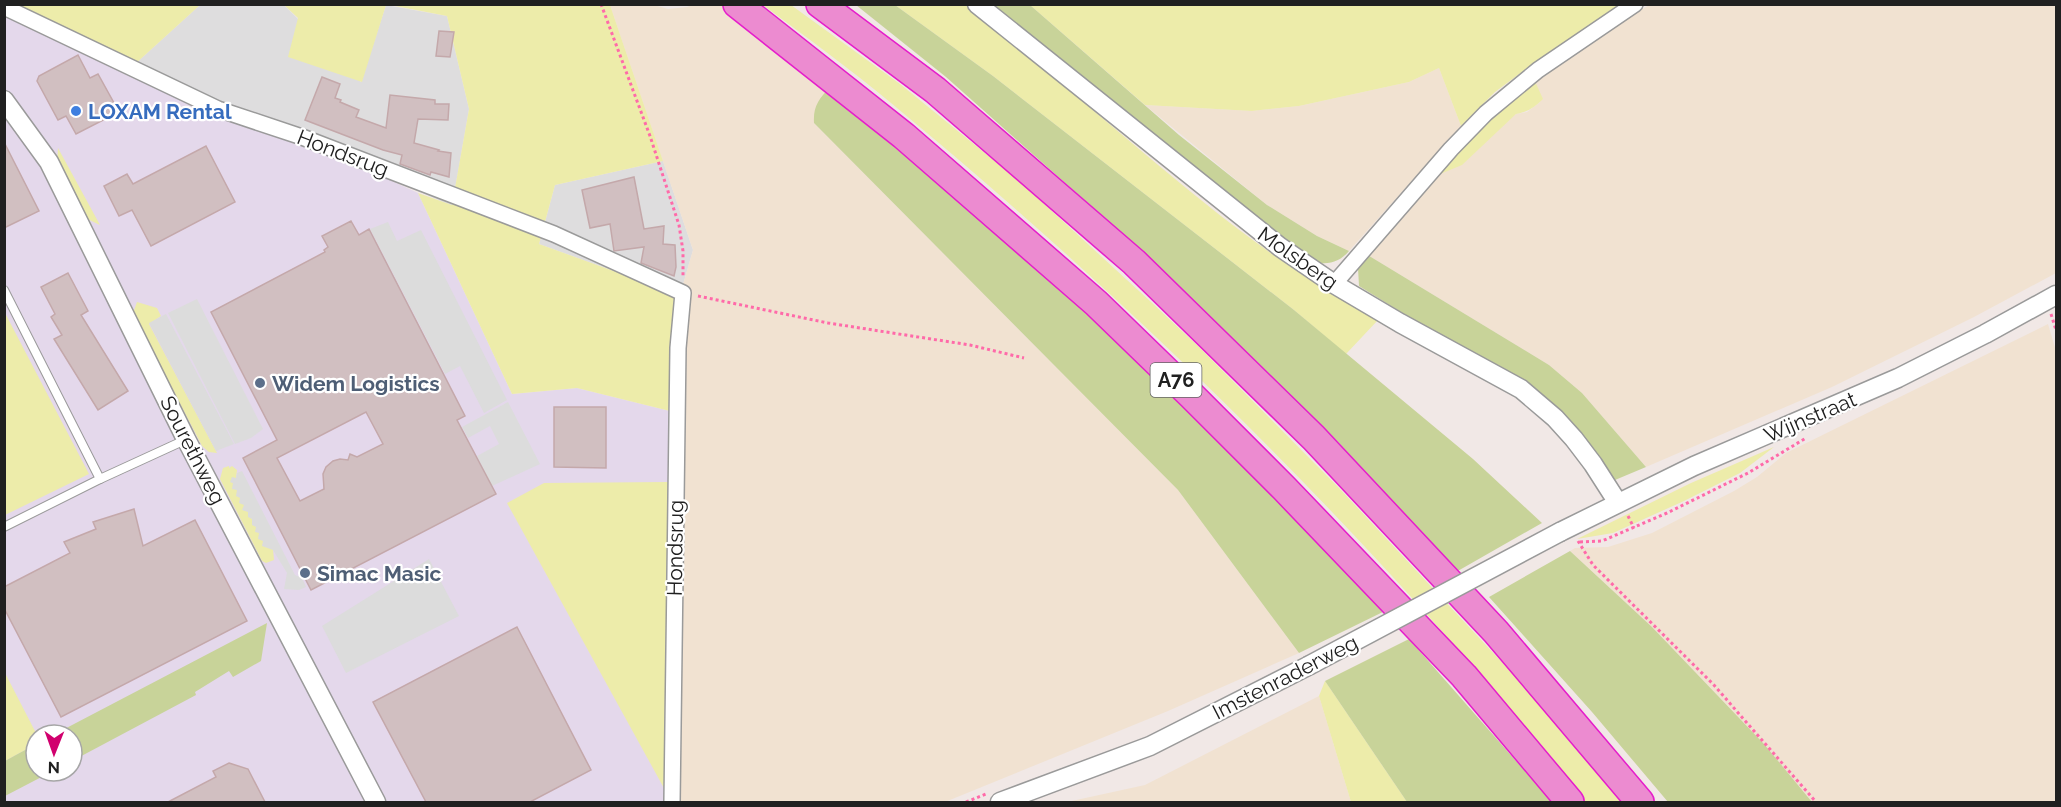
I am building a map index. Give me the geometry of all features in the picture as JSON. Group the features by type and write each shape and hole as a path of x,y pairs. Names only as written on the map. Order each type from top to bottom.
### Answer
{"highway":[{"name":"A76","path":"737,4 904,136 1096,303 1284,488 1456,668 1570,802"},
{"name":"A76","path":"820,4 934,90 1151,279 1314,438 1496,632 1640,802"}],"street":[{"name":"Molsberg","path":"977,4 1247,222 1334,284 1521,389 1555,418 1574,439 1618,503"},
{"path":"1334,284 1451,149 1486,113 1538,70 1635,4"},
{"name":"Hondsrug","path":"4,7 218,109 302,137 554,234 683,293 678,348 672,802"},
{"name":"Sourethweg","path":"4,100 49,162 186,439 376,802"},
{"name":"Wijnstraat","path":"1560,532 1694,466 1898,378 2056,295"},
{"name":"Imstenraderweg","path":"1000,802 1150,746 1308,666 1560,532"}],"lane":[{"path":"4,290 100,479"},
{"path":"4,527 186,439"}],"path":[{"path":"601,4 650,136 679,225 683,251 683,293 828,323 970,345 1024,358"},
{"path":"2044,318 2056,312"},
{"path":"2051,314 2056,330"},
{"name":"Wijnstraat","path":"1806,438 1748,472 1667,513 1602,541 1591,543 1578,541 1593,565 1713,684 1816,802"}],"shaded area":[{"path":"6,4 418,193 512,394 577,388 678,413 665,802 5,802 4,5"},
{"path":"7,5 200,5 134,65"},
{"path":"200,5 284,5 361,82 386,5 447,16 469,109 452,206 134,65"},
{"path":"284,5 386,5 362,82 288,57 298,18"},
{"path":"390,5 610,5 663,161 555,185 539,244 680,295 678,413 577,388 512,394 418,193 452,205 469,109 447,16"},
{"path":"610,5 654,5 668,9 692,5 722,5 830,87 814,123 1178,490 1299,653 1168,711 945,802 679,802 680,295 693,250"},
{"path":"763,5 791,5 900,84 1018,180 1151,302 1339,488 1553,717 1621,802 1584,802 1521,723 1441,630 1368,550 1215,394 1137,319 974,173 875,90"},
{"path":"895,5 969,5 1225,219 1314,282 1378,320 1346,354 1294,310 993,76"},
{"path":"1030,5 1625,5 1534,63 1495,92 1461,126 1439,68 1409,82 1299,106 1252,111 1145,105"},
{"path":"1649,5 2056,5 2056,273 1974,317 1832,387 1646,467 1582,393 1549,365 1366,254 1433,177 1516,114 1527,112 1539,103 1542,99 1534,79"},
{"path":"1439,68 1461,126 1349,251 1317,236 1267,205 1145,105 1252,111 1299,106 1409,82"},
{"path":"1534,79 1543,99 1531,109 1516,114 1462,165 1433,177 1471,134"},
{"path":"58,148 100,225 83,217 57,166"},
{"path":"663,161 693,250 680,295 539,244 555,185"},
{"path":"388,222 397,241 421,230 507,400 484,413 460,366 445,374 370,229"},
{"path":"197,299 263,429 251,438 235,444 168,313"},
{"path":"137,302 157,308 161,316 149,324 217,453 209,452 202,446 133,313"},
{"path":"4,311 89,474 5,515 4,515"},
{"path":"166,314 234,444 216,451 149,323"},
{"path":"2048,324 2056,351 2056,802 1812,802 1764,744 1652,627 1570,551 1575,548 1608,547 1652,533 1734,491 1757,477 1786,453"},
{"path":"508,402 540,464 492,486 477,456 499,444 490,426 468,438 462,427"},
{"path":"1774,447 1740,473 1684,501 1613,533 1577,539 1691,483"},
{"path":"229,466 237,470 236,478 231,482 263,540 273,549 274,560 266,563 262,561 220,479 223,468"},
{"path":"242,471 295,575 302,578 306,587 299,590 284,589 287,573 273,550 262,546 263,541 258,539 259,533 255,532 256,527 252,525 252,519 248,517 248,512 242,510 244,505 239,503 240,498 236,496 237,490 232,489 233,483 230,482 232,477 236,478 237,473"},
{"path":"668,482 665,790 507,503 544,483"},
{"path":"429,559 459,616 346,673 322,626"},
{"path":"4,671 31,723 24,723 24,751 5,761"},
{"path":"1325,681 1407,802 1351,802 1319,696"},
{"path":"1319,696 1351,802 1067,802 1145,785"}],"green space":[{"path":"856,5 895,5 993,76 1294,310 1473,459 1542,523 1456,572 1338,442 1108,221 946,77"},
{"path":"991,5 1030,5 1179,135 1267,205 1317,236 1349,251 1332,262 1310,263"},
{"path":"830,87 1081,298 1387,610 1299,653 1178,490 814,123 818,103"},
{"path":"1366,254 1549,365 1582,393 1646,467 1615,480 1583,441 1533,388 1507,370 1446,340 1359,286 1358,268"},
{"path":"1570,551 1652,627 1764,744 1812,802 1668,802 1592,712 1489,597"},
{"path":"267,623 261,661 233,677 229,671 195,692 196,695 84,755 84,723 76,723"},
{"path":"1409,639 1552,802 1407,802 1325,681"},
{"path":"24,751 24,783 30,783 5,796 5,761"}],"building":[{"path":"439,31 454,32 450,57 436,56"},
{"path":"78,55 90,78 98,74 119,112 76,134 66,116 58,120 37,81 39,76"},
{"path":"322,77 340,84 335,98 359,110 356,117 386,128 390,95 435,100 435,104 449,104 448,120 418,119 414,143 451,153 449,177 431,172 430,175 400,164 402,155 305,120"},
{"path":"4,142 39,211 4,228"},
{"path":"206,146 235,202 151,246 132,210 119,216 104,186 127,174 133,184"},
{"path":"634,177 644,229 664,226 663,244 675,245 674,276 641,263 644,247 614,251 610,224 590,228 582,190"},
{"path":"351,221 359,235 369,229 465,416 457,420 496,494 311,590 243,458 277,440 211,312 325,252 324,250 328,247 322,236","holes":["366,412 383,444 357,457 350,454 348,460 333,461 326,467 323,474 324,489 300,501 277,458"]},
{"path":"68,273 88,311 81,315 128,391 98,410 54,339 62,335 51,317 55,314 41,287"},
{"path":"554,407 606,407 606,468 554,467"},
{"path":"134,509 143,546 195,520 247,621 61,717 4,608 4,587 70,553 64,542 96,529 93,522"},
{"path":"517,627 591,770 530,802 426,802 373,702"},
{"path":"229,763 248,769 265,802 168,802 216,777 213,771"}],"place":[{"name":"LOXAM Rental","path":"76,111"},
{"name":"Widem Logistics","path":"260,383"},
{"name":"Simac Masic","path":"305,573"}]}
